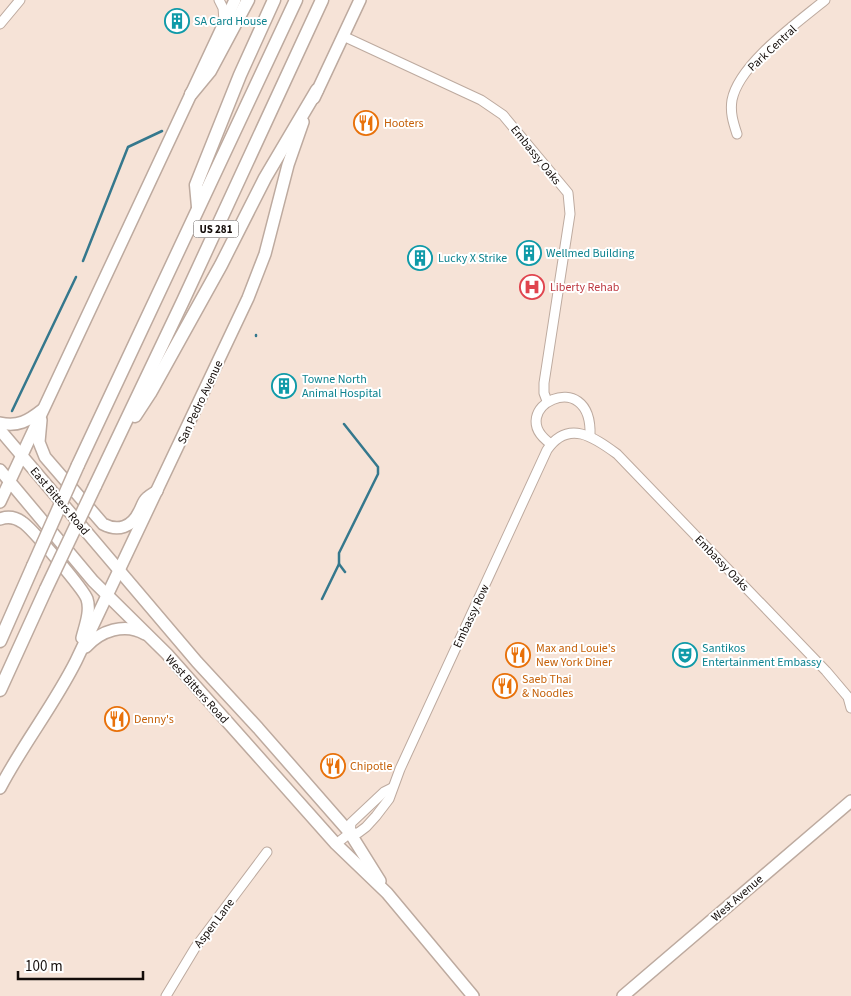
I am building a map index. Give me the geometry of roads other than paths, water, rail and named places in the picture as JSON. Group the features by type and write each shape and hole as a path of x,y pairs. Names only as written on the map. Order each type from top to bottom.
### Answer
{"highway":[{"path":"191,94 210,71 248,0"},
{"path":"198,209 196,185 240,75 274,0"},
{"name":"US 281","path":"0,640 78,465 296,0"},
{"name":"US 281","path":"0,690 322,0"},
{"path":"108,458 150,393 230,249 265,178 317,90"}],"main road":[{"path":"0,502 235,0"},
{"name":"San Pedro Avenue","path":"0,788 55,700 76,661 120,572 254,283 272,232 292,150 317,90 360,0"},
{"path":"43,409 39,439 44,455 103,524 114,528 129,525 137,516 146,499 158,490"},
{"path":"0,423 20,424 43,409"},
{"name":"East Bitters Road","path":"0,430 120,572"},
{"path":"0,470 9,482"},
{"name":"West Bitters Road","path":"9,482 93,581 149,636 336,844 387,893 473,996"},
{"path":"0,519 10,517 26,524 86,596 89,605 88,614 76,661"},
{"name":"West Bitters Road","path":"120,572 197,662 350,833 387,893"},
{"path":"76,661 91,641 110,631 122,628 133,629 149,636"},
{"name":"West Avenue","path":"623,996 851,801"}],"street":[{"path":"0,24 20,0"},
{"path":"218,0 224,8 223,26"},
{"name":"Park Central","path":"737,134 731,116 732,99 739,81 759,57 825,0"},
{"name":"Embassy Oaks","path":"343,36 481,100 503,115 568,193 570,214 544,383 544,393 547,401"},
{"path":"558,396 571,398 587,412 590,436 570,433 558,437 551,444 539,433 536,424 538,411 547,401 558,396"},
{"name":"Embassy Oaks","path":"590,436 617,454 826,671 849,697 851,708"},
{"name":"Embassy Row","path":"336,844 350,833 358,833 366,827 389,799 392,788 551,444"},
{"name":"Aspen Lane","path":"166,996 195,948 267,852"}],"waterway":[{"path":"83,261 128,147 162,131"},
{"path":"12,411 76,277"},
{"path":"322,599 339,564 339,553 378,474 378,467 344,424"},
{"path":"339,564 345,572"}],"place":[{"name":"SA Card House","path":"177,21"},
{"name":"Hooters","path":"366,123"},
{"name":"Wellmed Building","path":"529,253"},
{"name":"Lucky X Strike","path":"420,258"},
{"name":"Liberty Rehab","path":"532,287"},
{"name":"Towne North Animal Hospital","path":"284,386"},
{"name":"Max and Louie's New York Diner","path":"518,655"},
{"name":"Santikos Entertainment Embassy","path":"685,655"},
{"name":"Saeb Thai & Noodles","path":"505,686"},
{"name":"Denny's","path":"117,719"},
{"name":"Chipotle","path":"333,766"}]}
